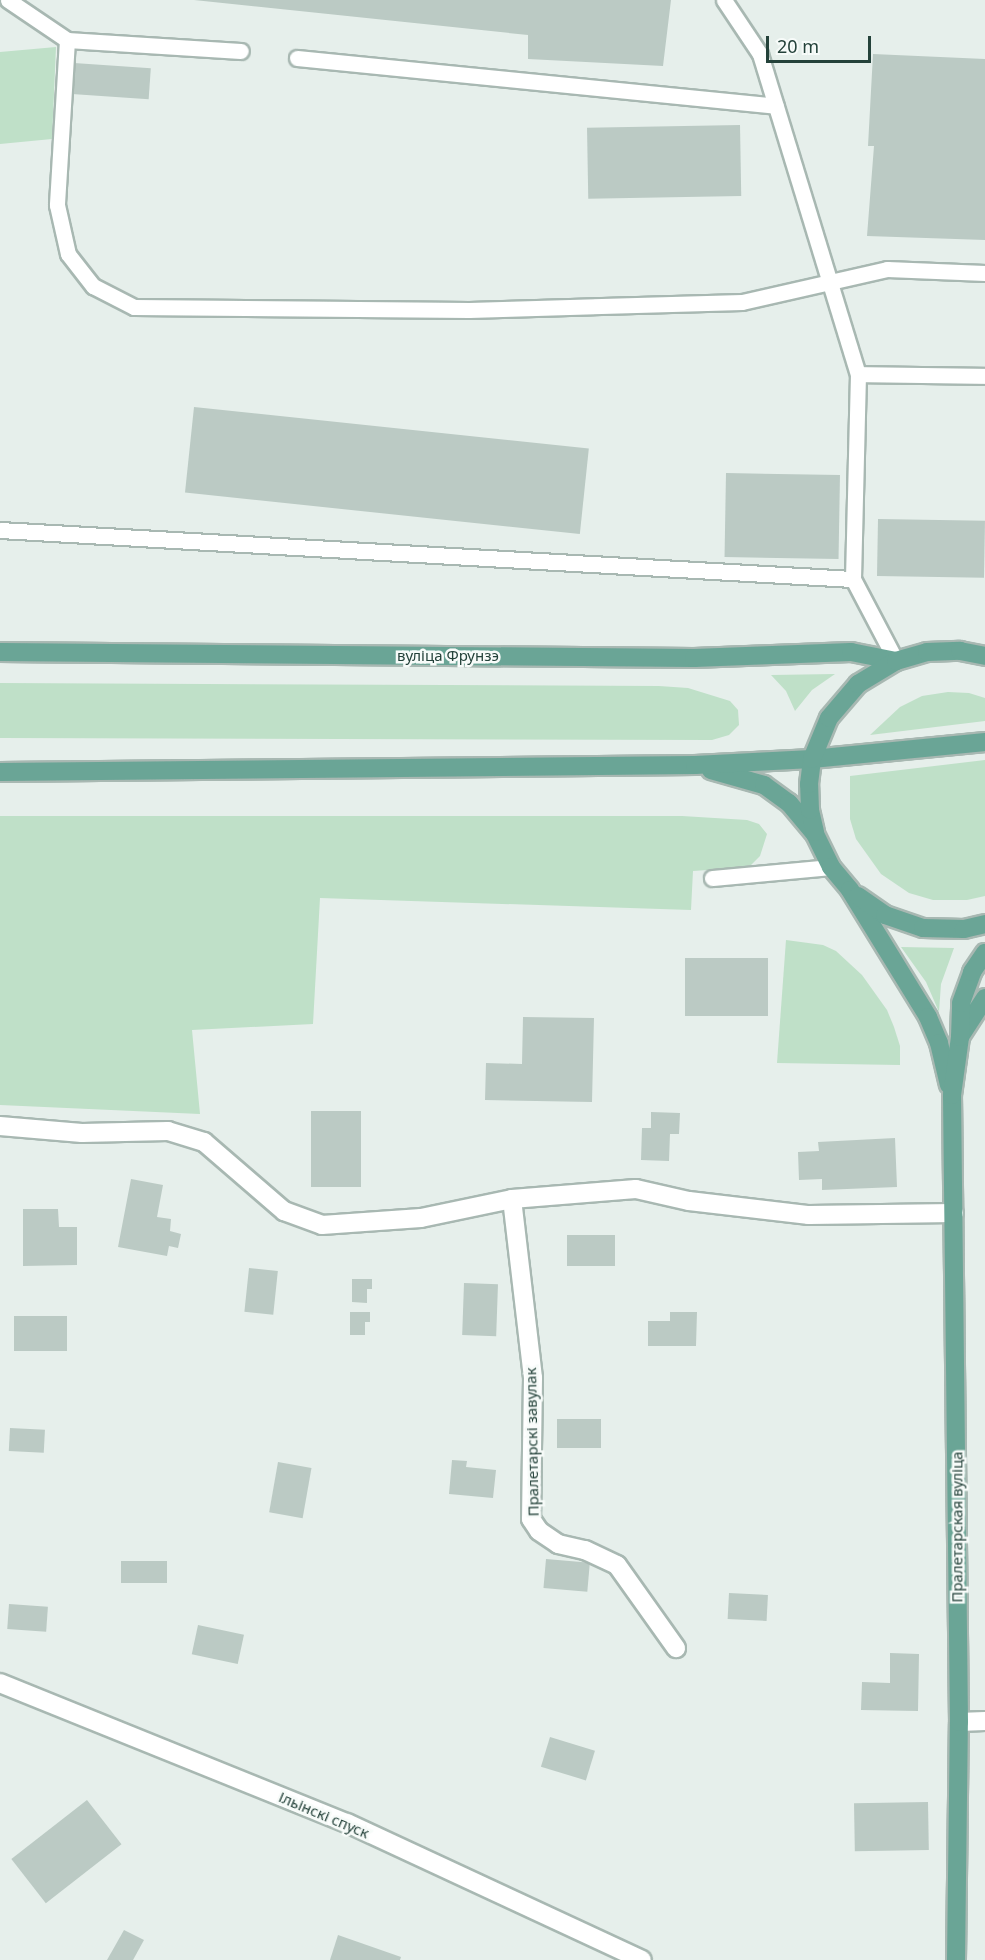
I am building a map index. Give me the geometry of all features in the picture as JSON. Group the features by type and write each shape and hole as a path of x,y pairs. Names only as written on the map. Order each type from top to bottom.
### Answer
{"main road":[{"name":"вуліца Фрунзэ","path":"815,834 810,810 812,759 829,718 858,684 896,661 927,652 960,651 985,656"},
{"name":"вуліца Фрунзэ","path":"0,652 694,658 852,652 896,661"},
{"path":"0,772 695,765 812,759 985,742"},
{"path":"695,765 764,785 789,803 815,834 831,867 850,890 885,915 923,928 964,929 985,924"},
{"name":"Пралетарская вуліца","path":"850,890 928,1017 939,1043 952,1095"},
{"name":"Пралетарская вуліца","path":"956,1960 959,1722 952,1095 960,1037 961,1004 972,972 985,953"},
{"path":"960,1037 985,998"}],"street":[{"path":"0,1126 82,1133 168,1131 204,1142 284,1211 322,1225 421,1218 512,1199 636,1189 689,1201 810,1215 954,1213"},
{"name":"Пралетарскі завулак","path":"512,1199 533,1378 531,1520 539,1531 558,1544 585,1550 617,1565 676,1648"},
{"name":"Ільінскі спуск","path":"0,1683 347,1823 642,1960"},
{"path":"959,1722 985,1721"}],"lane":[{"path":"8,0 67,40 241,51"},
{"path":"724,0 760,54 858,374 853,579 896,661"},
{"path":"67,40 57,204 68,254 93,286 134,307 469,310 730,302 887,269 985,273"},
{"path":"297,58 776,106"},
{"path":"858,374 985,375"},
{"path":"0,530 853,579"},
{"path":"712,878 831,867"}],"green space":[{"path":"56,47 52,139 0,144 0,52"},
{"path":"835,674 812,690 795,711 786,691 771,675"},
{"path":"0,683 659,686 688,688 730,701 738,710 739,725 729,735 712,740 0,738"},
{"path":"948,692 969,693 985,698 985,721 870,735 900,707 922,696"},
{"path":"985,760 985,896 967,900 933,900 909,893 881,874 856,839 850,819 850,776"},
{"path":"0,816 682,816 747,820 759,824 767,834 760,856 751,865 693,871 691,910 320,898 313,1024 192,1030 200,1114 0,1105"},
{"path":"786,940 823,945 836,951 862,975 887,1010 900,1046 900,1065 777,1063"},
{"path":"901,947 954,948 941,984 939,1012 926,982"}],"building":[{"path":"194,0 671,0 663,66 528,59 528,35"},
{"path":"873,54 985,59 985,240 867,236 874,146 868,146"},
{"path":"74,63 151,68 149,99 72,94"},
{"path":"740,125 741,196 588,199 587,128"},
{"path":"194,407 589,448 580,534 185,493"},
{"path":"726,473 840,475 839,559 725,557"},
{"path":"878,519 985,521 984,578 877,576"},
{"path":"685,958 768,958 768,1016 685,1016"},
{"path":"523,1017 594,1018 592,1102 485,1100 486,1063 522,1064"},
{"path":"311,1111 361,1111 361,1187 311,1187"},
{"path":"651,1112 680,1113 679,1134 670,1134 669,1161 641,1160 642,1128 651,1128"},
{"path":"895,1138 897,1187 822,1190 822,1179 799,1180 798,1152 819,1151 818,1142"},
{"path":"131,1179 163,1185 157,1217 171,1219 170,1231 181,1234 178,1248 169,1246 167,1256 118,1247"},
{"path":"23,1209 58,1209 59,1227 77,1227 77,1265 23,1266"},
{"path":"567,1235 615,1235 615,1266 567,1266"},
{"path":"249,1268 278,1271 273,1315 244,1312"},
{"path":"352,1279 372,1279 372,1289 367,1289 367,1303 352,1302"},
{"path":"464,1283 498,1284 496,1336 462,1335"},
{"path":"350,1312 370,1312 370,1322 365,1322 365,1335 350,1335"},
{"path":"670,1312 697,1312 696,1346 648,1346 648,1321 670,1321"},
{"path":"14,1316 67,1316 67,1351 14,1351"},
{"path":"557,1419 601,1419 601,1448 557,1448"},
{"path":"10,1428 45,1430 44,1453 9,1451"},
{"path":"452,1460 467,1461 466,1467 496,1470 493,1498 449,1494"},
{"path":"278,1462 311,1468 303,1518 269,1512"},
{"path":"546,1559 590,1563 587,1592 543,1588"},
{"path":"121,1561 167,1561 167,1583 121,1583"},
{"path":"729,1593 768,1595 767,1621 728,1619"},
{"path":"9,1604 48,1607 46,1632 7,1629"},
{"path":"198,1625 244,1635 238,1664 192,1654"},
{"path":"890,1653 919,1654 918,1711 861,1710 862,1682 890,1683"},
{"path":"550,1737 595,1751 586,1780 541,1767"},
{"path":"87,1800 121,1844 46,1903 11,1859"},
{"path":"928,1802 929,1850 855,1851 854,1803"},
{"path":"124,1930 144,1940 133,1960 107,1960"},
{"path":"338,1935 401,1957 400,1960 330,1960"}]}
